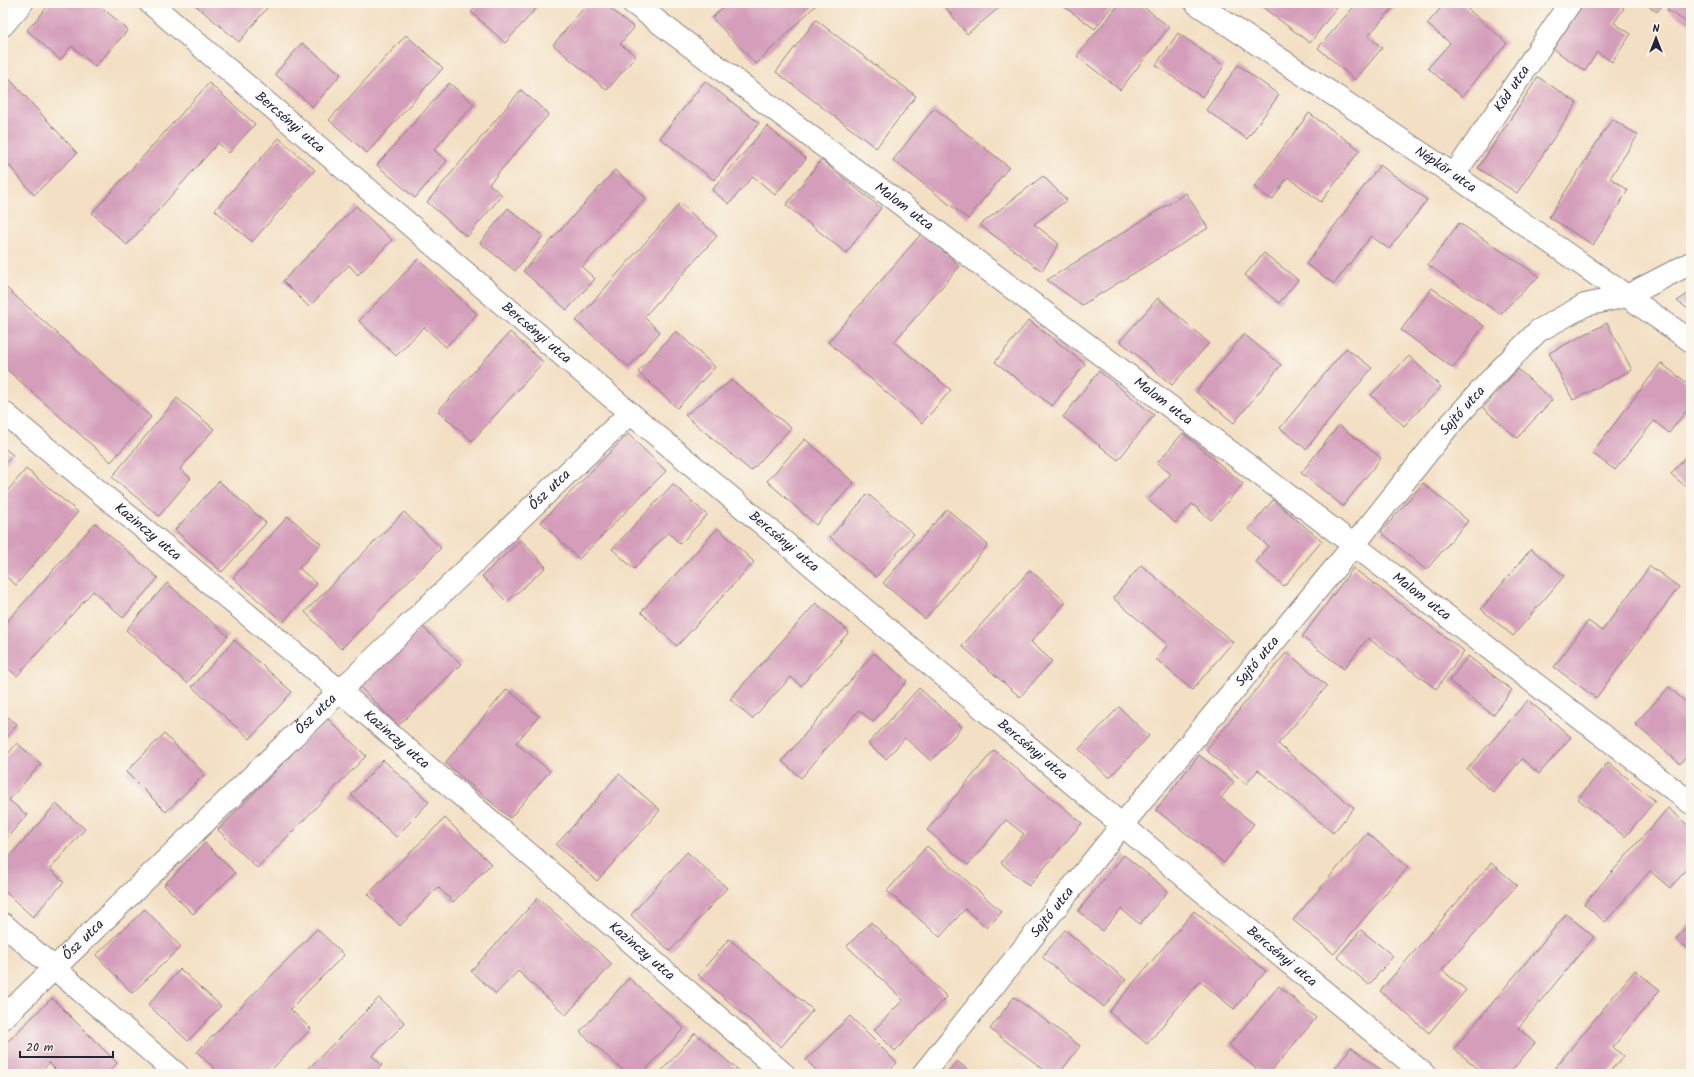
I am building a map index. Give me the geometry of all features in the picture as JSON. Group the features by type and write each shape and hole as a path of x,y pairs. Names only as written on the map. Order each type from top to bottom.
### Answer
{"street":[{"path":"3,25 22,3"},
{"name":"Bercsényi utca","path":"150,3 630,413 1122,825 1424,1074"},
{"name":"Malom utca","path":"632,3 1354,545 1691,803"},
{"name":"Népkör utca","path":"1196,3 1454,175 1691,341"},
{"name":"Köd utca","path":"1454,175 1570,3"},
{"name":"Sajtó utca","path":"923,1074 1122,825 1354,545 1447,428 1538,331 1585,305 1627,296 1691,263"},
{"name":"Kazinczy utca","path":"3,412 340,691 784,1074"},
{"name":"Ősz utca","path":"3,1018 340,691 630,413"},
{"path":"3,924 177,1074"}],"building":[{"path":"51,3 97,3 128,30 95,67 72,46 60,60 27,30"},
{"path":"193,3 262,3 267,8 239,42"},
{"path":"479,3 541,3 505,43 471,12"},
{"path":"588,3 604,3 634,28 620,44 636,56 607,90 553,45"},
{"path":"727,3 818,3 756,64 712,18"},
{"path":"942,3 1005,3 967,34"},
{"path":"1059,3 1114,3 1095,29"},
{"path":"1120,3 1139,3 1169,27 1120,90 1077,56"},
{"path":"1257,3 1340,3 1310,43"},
{"path":"1357,3 1397,3 1368,36 1382,48 1355,80 1318,48"},
{"path":"1445,3 1461,3 1507,43 1462,97 1428,68 1450,43 1427,24"},
{"path":"1584,3 1616,3 1624,8 1614,23 1631,34 1612,62 1597,52 1585,71 1553,49"},
{"path":"1644,3 1664,3 1657,12"},
{"path":"1671,3 1691,3 1691,25 1667,10"},
{"path":"816,20 916,96 876,148 776,72"},
{"path":"1178,33 1224,66 1202,97 1156,65"},
{"path":"406,35 443,68 367,153 329,120"},
{"path":"302,43 341,74 313,107 275,74"},
{"path":"1238,65 1279,95 1247,139 1206,110"},
{"path":"3,72 77,153 34,195 3,158"},
{"path":"1538,77 1577,103 1517,193 1478,168"},
{"path":"705,81 759,123 714,180 660,138"},
{"path":"209,83 255,124 229,153 218,143 127,245 92,213"},
{"path":"449,83 474,104 434,150 447,161 415,198 377,165"},
{"path":"521,90 549,114 489,184 502,195 467,237 427,202"},
{"path":"934,108 1009,167 968,219 893,160"},
{"path":"1309,113 1360,150 1321,202 1288,177 1272,200 1254,187"},
{"path":"1612,119 1638,135 1610,178 1628,190 1593,245 1549,217"},
{"path":"767,126 806,159 775,195 753,176 729,204 712,190"},
{"path":"279,138 315,170 252,242 215,210"},
{"path":"821,160 881,208 846,253 786,205"},
{"path":"1380,165 1427,200 1389,249 1371,236 1334,284 1306,264"},
{"path":"615,170 646,198 582,267 595,279 567,310 523,271"},
{"path":"1043,176 1067,200 1034,224 1059,244 1042,271 980,225"},
{"path":"1186,193 1208,228 1082,305 1047,280"},
{"path":"680,203 717,236 644,317 660,332 629,367 576,321"},
{"path":"356,206 392,240 358,275 349,265 309,307 283,281"},
{"path":"508,208 543,236 515,271 480,243"},
{"path":"1459,223 1539,276 1500,314 1428,265"},
{"path":"922,233 960,266 894,342 951,390 922,423 828,342"},
{"path":"1264,253 1298,280 1279,303 1245,275"},
{"path":"418,259 477,314 446,347 424,327 396,356 359,321"},
{"path":"3,285 151,417 111,462 3,366"},
{"path":"1432,288 1484,326 1453,368 1401,330"},
{"path":"1691,292 1691,311 1677,301"},
{"path":"1158,298 1209,343 1172,385 1120,341"},
{"path":"1029,320 1085,364 1052,406 995,362"},
{"path":"1607,323 1632,370 1573,400 1549,353"},
{"path":"676,331 715,367 677,408 638,372"},
{"path":"510,332 543,362 472,441 438,411"},
{"path":"1244,334 1281,365 1234,423 1196,392"},
{"path":"1346,348 1372,368 1306,449 1280,428"},
{"path":"1409,356 1441,387 1404,426 1371,395"},
{"path":"1661,363 1691,386 1691,405 1669,433 1654,421 1615,470 1592,453"},
{"path":"1518,369 1552,400 1517,438 1483,408"},
{"path":"1099,371 1154,415 1118,460 1063,417"},
{"path":"732,380 791,428 751,471 685,415"},
{"path":"177,398 214,429 180,469 191,478 159,516 112,477"},
{"path":"1339,425 1381,458 1343,506 1301,473"},
{"path":"1183,433 1243,484 1211,520 1192,504 1175,523 1148,500 1171,474 1157,463"},
{"path":"628,434 666,471 579,559 541,522"},
{"path":"805,439 854,483 816,525 767,481"},
{"path":"3,447 13,455 3,466"},
{"path":"1691,450 1691,491 1671,474"},
{"path":"26,469 78,512 16,585 3,574 3,496"},
{"path":"219,481 266,523 222,572 175,530"},
{"path":"1423,483 1468,521 1426,570 1381,532"},
{"path":"673,484 707,515 680,544 668,532 634,569 612,549"},
{"path":"868,494 914,534 876,577 830,537"},
{"path":"1273,500 1322,541 1284,586 1255,562 1268,546 1249,529"},
{"path":"947,509 988,545 925,619 883,583"},
{"path":"404,512 441,548 341,649 305,612"},
{"path":"288,516 321,544 299,568 317,584 283,622 233,578"},
{"path":"95,523 158,578 123,618 93,591 17,676 3,664 3,626"},
{"path":"718,528 754,562 677,646 641,612"},
{"path":"521,540 546,567 507,602 482,576"},
{"path":"1531,549 1564,576 1513,636 1481,609"},
{"path":"1141,565 1233,642 1192,690 1156,659 1168,645 1113,598"},
{"path":"1650,566 1679,587 1596,698 1554,667 1588,621 1602,631"},
{"path":"1353,568 1464,651 1436,689 1368,638 1344,669 1302,637"},
{"path":"1030,570 1066,602 1031,642 1052,661 1020,697 962,646"},
{"path":"167,583 228,636 187,683 126,630"},
{"path":"816,603 849,632 801,686 791,677 752,719 730,699"},
{"path":"422,626 461,664 398,726 360,687"},
{"path":"234,640 292,692 250,739 192,687"},
{"path":"1287,652 1327,686 1278,744 1354,808 1333,833 1258,770 1246,784 1206,750"},
{"path":"874,653 907,681 873,722 859,710 801,778 782,761"},
{"path":"1468,656 1512,690 1493,715 1449,681"},
{"path":"1669,687 1691,707 1691,752 1680,764 1635,724"},
{"path":"919,688 962,727 931,761 905,738 886,759 868,744"},
{"path":"507,689 539,716 516,743 550,771 510,818 445,763"},
{"path":"1528,700 1571,737 1539,774 1522,759 1493,792 1467,769"},
{"path":"1119,707 1149,736 1109,778 1079,749"},
{"path":"3,713 17,724 3,742"},
{"path":"327,718 366,756 257,868 218,830"},
{"path":"164,734 205,774 166,812 126,772"},
{"path":"17,743 41,764 9,800 27,815 3,842 3,760"},
{"path":"994,750 1082,823 1029,886 1001,863 1024,834 1006,820 968,865 927,830"},
{"path":"1199,755 1234,782 1221,798 1254,824 1224,863 1156,810"},
{"path":"383,760 429,802 396,837 351,795"},
{"path":"1608,762 1655,801 1625,837 1578,799"},
{"path":"619,774 660,810 597,881 556,845"},
{"path":"56,804 85,829 50,869 64,882 33,917 3,890 3,864"},
{"path":"1668,808 1691,828 1691,865 1670,888 1650,871 1605,922 1584,904"},
{"path":"445,818 491,864 453,902 438,887 400,926 368,894"},
{"path":"1367,833 1408,867 1334,954 1293,920"},
{"path":"205,843 235,873 193,914 164,885"},
{"path":"927,846 1002,912 987,928 965,909 940,937 887,891"},
{"path":"687,852 727,888 670,951 631,915"},
{"path":"1124,855 1168,891 1140,924 1121,909 1102,931 1078,911"},
{"path":"1491,863 1517,885 1442,970 1466,990 1429,1033 1380,991"},
{"path":"538,898 612,964 566,1015 518,971 496,994 471,971"},
{"path":"145,909 181,947 132,993 96,955"},
{"path":"1194,911 1266,971 1234,1009 1200,981 1147,1044 1109,1012"},
{"path":"1566,914 1594,937 1518,1028 1535,1043 1509,1074 1485,1074 1454,1049"},
{"path":"1691,921 1691,951 1676,939"},
{"path":"871,922 947,997 895,1051 874,1030 903,1000 847,946"},
{"path":"317,929 344,955 290,1009 311,1029 267,1074 220,1074 197,1052"},
{"path":"1065,930 1126,980 1104,1007 1042,957"},
{"path":"1361,930 1393,956 1369,985 1337,957"},
{"path":"729,939 813,1010 781,1047 698,975"},
{"path":"180,969 221,1006 188,1041 148,1005"},
{"path":"1635,970 1660,990 1613,1047 1623,1056 1608,1074 1550,1074"},
{"path":"629,978 684,1028 642,1074 627,1074 580,1032"},
{"path":"1279,986 1316,1018 1269,1074 1262,1074 1229,1045"},
{"path":"1014,997 1080,1046 1059,1074 1050,1074 990,1029"},
{"path":"52,998 117,1063 107,1074 60,1074 49,1063 39,1074 12,1074 3,1065 3,1046"},
{"path":"379,998 405,1023 372,1056 382,1065 373,1074 303,1074"},
{"path":"850,1016 897,1063 886,1074 820,1074 806,1060"},
{"path":"695,1033 739,1071 736,1074 659,1074"},
{"path":"1351,1047 1386,1074 1331,1074"},
{"path":"957,1061 973,1074 946,1074"}]}
